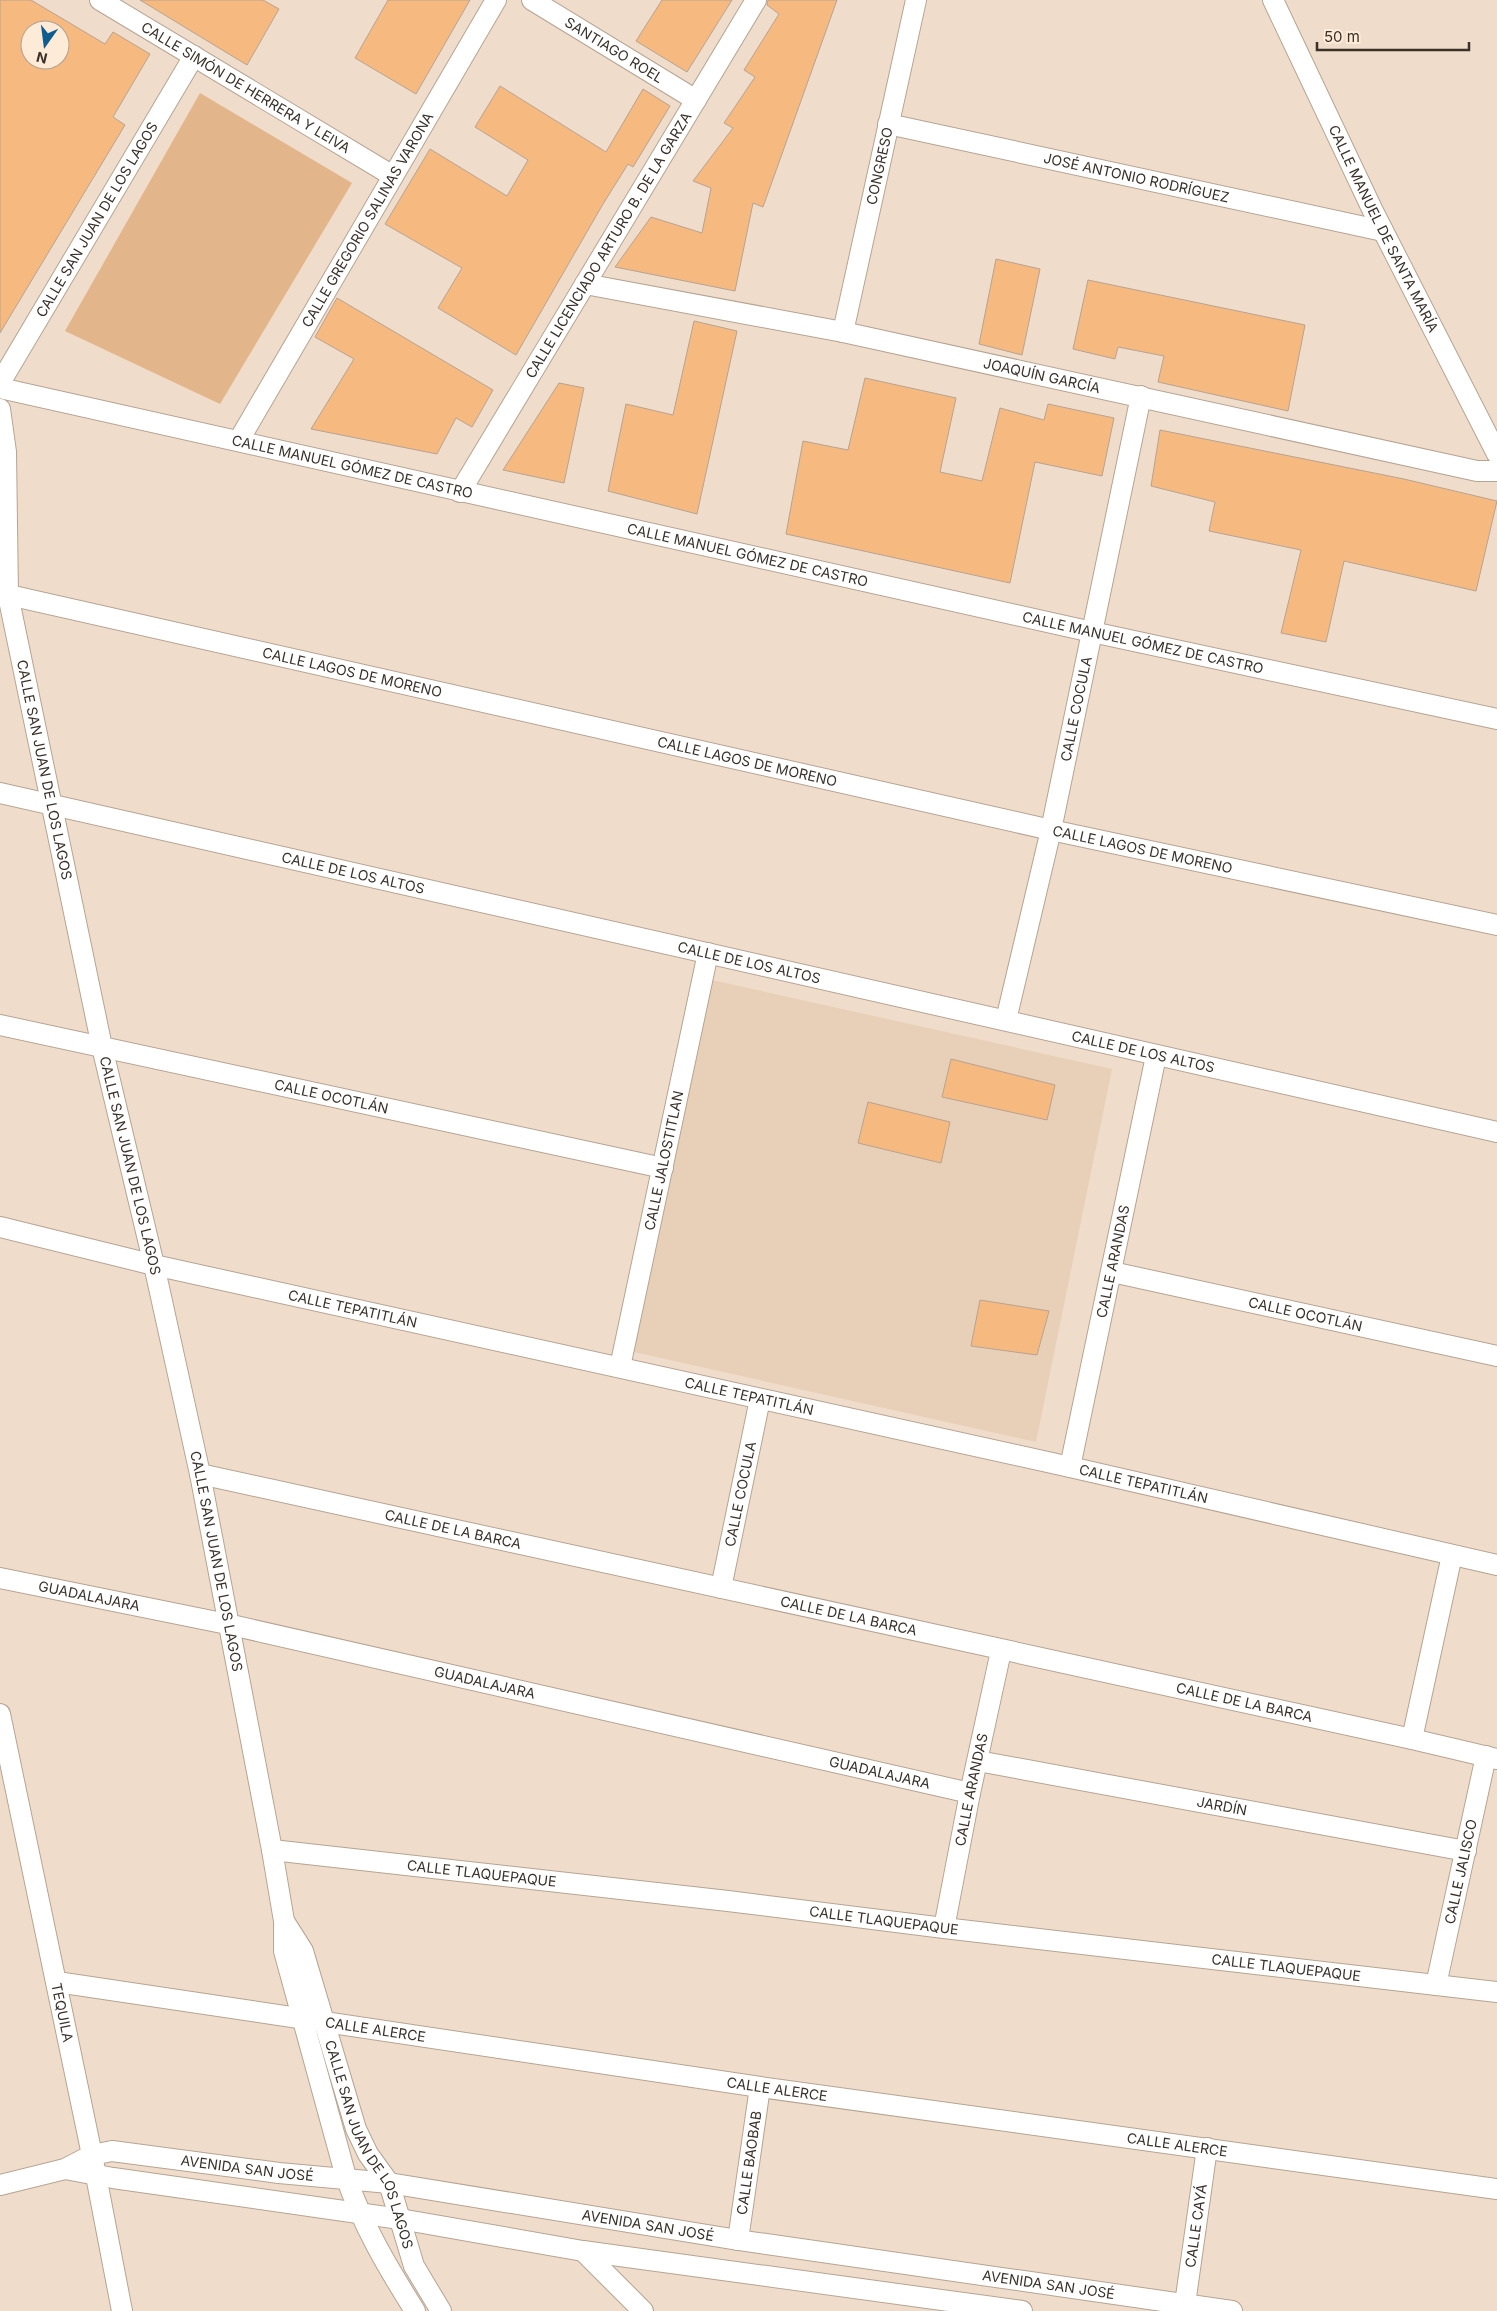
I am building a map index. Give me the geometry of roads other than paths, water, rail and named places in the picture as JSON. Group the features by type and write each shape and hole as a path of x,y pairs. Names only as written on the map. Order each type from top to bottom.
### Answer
{"street":[{"name":"CALLE SIMÓN DE HERRERA Y LEIVA","path":"100,0 393,176"},
{"name":"CALLE GREGORIO SALINAS VARONA","path":"239,440 496,0"},
{"name":"SANTIAGO ROEL","path":"532,0 696,100"},
{"name":"CALLE LICENCIADO ARTURO B. DE LA GARZA","path":"460,492 756,0"},
{"name":"CONGRESO","path":"843,332 916,0"},
{"name":"CALLE MANUEL DE SANTA MARÍA","path":"1273,0 1383,231 1497,454"},
{"name":"CALLE SAN JUAN DE LOS LAGOS","path":"0,383 194,56"},
{"name":"JOSÉ ANTONIO RODRÍGUEZ","path":"888,124 1383,231"},
{"name":"JOAQUÍN GARCÍA","path":"585,284 843,332 1477,471 1497,471"},
{"name":"CALLE MANUEL GÓMEZ DE CASTRO","path":"0,388 1092,632 1497,719"},
{"name":"CALLE COCULA","path":"1006,1020 1051,830 1141,396"},
{"name":"CALLE SAN JUAN DE LOS LAGOS","path":"0,409 6,452 4,594 52,805 102,1047 154,1265 200,1474 227,1624 272,1850 284,1921 284,1952 346,2177 359,2214 380,2255 415,2311"},
{"name":"CALLE LAGOS DE MORENO","path":"4,594 1051,830 1497,926"},
{"name":"CALLE DE LOS ALTOS","path":"0,794 1497,1132"},
{"name":"CALLE JALOSTITLAN","path":"620,1367 708,954"},
{"name":"CALLE OCOTLÁN","path":"0,1024 663,1168"},
{"name":"CALLE ARANDAS","path":"1070,1467 1156,1056"},
{"name":"CALLE TEPATITLÁN","path":"0,1227 154,1265 1070,1467 1497,1565"},
{"name":"CALLE OCOTLÁN","path":"1112,1272 1497,1356"},
{"name":"CALLE COCULA","path":"721,1588 760,1399"},
{"name":"CALLE DE LA BARCA","path":"200,1474 1412,1738 1491,1758"},
{"path":"1412,1738 1452,1556"},
{"name":"GUADALAJARA","path":"0,1578 227,1624 970,1793"},
{"name":"CALLE ARANDAS","path":"944,1928 970,1793 1001,1650"},
{"name":"TEQUILA","path":"0,1714 57,1982 122,2311"},
{"name":"CALLE JALISCO","path":"1436,1986 1466,1851 1491,1758"},
{"name":"JARDÍN","path":"978,1761 1466,1851"},
{"name":"CALLE TLAQUEPAQUE","path":"272,1850 728,1900 944,1928 1497,1992"},
{"name":"CALLE SAN JUAN DE LOS LAGOS","path":"284,1921 303,1951 356,2129 368,2154 389,2183 414,2266 441,2311"},
{"name":"CALLE ALERCE","path":"57,1982 325,2020 760,2087 1497,2189"},
{"name":"CALLE BAOBAB","path":"738,2240 760,2087"},
{"name":"CALLE CAYÁ","path":"1185,2304 1207,2148"},
{"name":"AVENIDA SAN JOSÉ","path":"0,2185 65,2168 92,2155 112,2151 279,2173 346,2177 389,2183 738,2240 1232,2311"},
{"name":"AVENIDA SAN JOSÉ","path":"65,2168 95,2175 400,2219 583,2251 1022,2311"},
{"path":"583,2251 643,2311"},
{"path":"872,2289 874,2260"}]}
